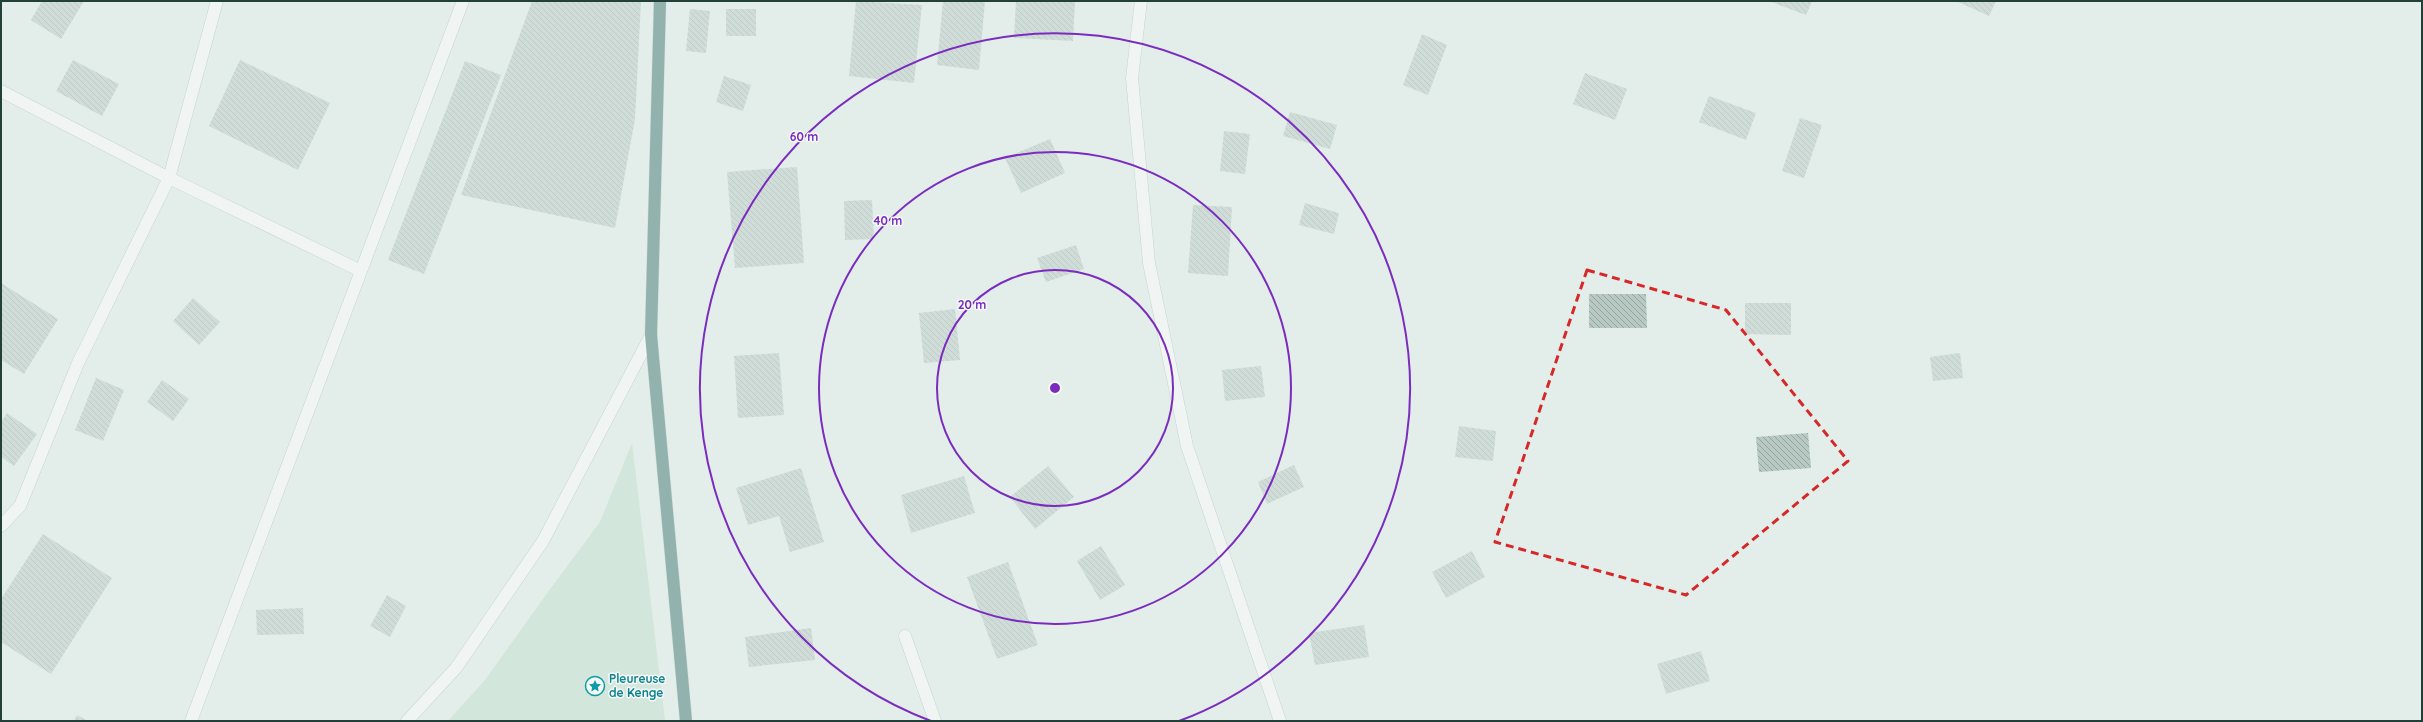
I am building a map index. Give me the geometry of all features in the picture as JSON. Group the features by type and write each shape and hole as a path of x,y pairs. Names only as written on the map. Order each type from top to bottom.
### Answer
{"highway":[{"path":"660,1 651,335 686,721"}],"street":[{"path":"1,526 20,506 78,363 169,178 217,1"},
{"path":"191,721 463,1"},
{"path":"1141,1 1132,78 1149,263 1187,446 1280,721"},
{"path":"1,91 169,178 361,271"},
{"path":"406,721 456,668 543,540 651,335"},
{"path":"905,636 935,721"}],"highlighted area":[{"path":"1587,270 1726,310 1848,461 1686,595 1495,542"}],"green space":[{"path":"632,443 665,721 448,721 485,680 600,522"}],"building":[{"path":"42,1 84,1 61,39 31,20"},
{"path":"532,1 641,1 635,119 615,228 461,195"},
{"path":"856,1 922,5 914,83 849,76"},
{"path":"943,1 985,1 979,70 937,65"},
{"path":"1016,1 1075,1 1073,41 1014,38"},
{"path":"1769,1 1812,1 1806,15"},
{"path":"1956,1 1996,1 1989,16"},
{"path":"690,9 710,11 706,53 686,51"},
{"path":"726,9 756,9 756,36 726,36"},
{"path":"1422,34 1447,45 1428,95 1403,85"},
{"path":"73,60 119,84 102,116 56,91"},
{"path":"240,60 330,103 298,170 209,126"},
{"path":"465,61 501,75 424,274 388,260"},
{"path":"1585,73 1627,89 1615,120 1573,104"},
{"path":"724,76 751,85 743,111 716,102"},
{"path":"1709,96 1756,113 1746,140 1699,122"},
{"path":"1290,112 1337,125 1330,149 1283,136"},
{"path":"1800,118 1822,125 1804,178 1782,171"},
{"path":"1224,131 1250,134 1245,174 1220,171"},
{"path":"1050,139 1065,173 1021,193 1005,158"},
{"path":"797,167 804,263 735,268 727,172"},
{"path":"872,200 874,239 845,240 844,201"},
{"path":"1305,203 1339,213 1334,234 1299,225"},
{"path":"1193,205 1232,207 1228,276 1188,273"},
{"path":"1076,245 1084,269 1046,282 1037,258"},
{"path":"1,283 58,319 24,374 1,360"},
{"path":"1589,294 1646,294 1647,328 1589,328"},
{"path":"193,298 220,322 199,345 173,321"},
{"path":"1745,303 1791,303 1791,335 1745,334"},
{"path":"955,309 960,360 924,363 919,313"},
{"path":"779,353 784,415 738,418 734,356"},
{"path":"1960,353 1963,378 1933,381 1930,357"},
{"path":"1261,366 1265,397 1225,401 1222,370"},
{"path":"96,378 124,390 103,441 75,430"},
{"path":"162,380 189,399 173,421 147,402"},
{"path":"7,413 37,434 14,466 1,457 1,422"},
{"path":"1459,426 1496,431 1493,461 1455,457"},
{"path":"1808,433 1811,468 1759,472 1756,437"},
{"path":"1294,465 1304,487 1267,504 1258,482"},
{"path":"1048,466 1074,497 1035,529 1010,497"},
{"path":"801,468 824,542 790,552 779,516 748,525 736,488"},
{"path":"964,476 975,513 911,533 901,495"},
{"path":"43,534 112,578 51,674 1,642 1,599"},
{"path":"1101,546 1125,585 1100,600 1077,561"},
{"path":"1472,551 1485,577 1446,598 1432,572"},
{"path":"1008,562 1038,645 997,659 967,577"},
{"path":"387,595 406,606 390,637 370,626"},
{"path":"303,608 304,634 257,635 256,610"},
{"path":"1364,625 1369,657 1315,665 1309,633"},
{"path":"811,628 815,660 749,667 745,637"},
{"path":"1701,651 1710,681 1666,694 1657,664"},
{"path":"77,715 88,721 74,721"}],"place":[{"name":"Pleureuse de Kenge","path":"595,686"}]}
